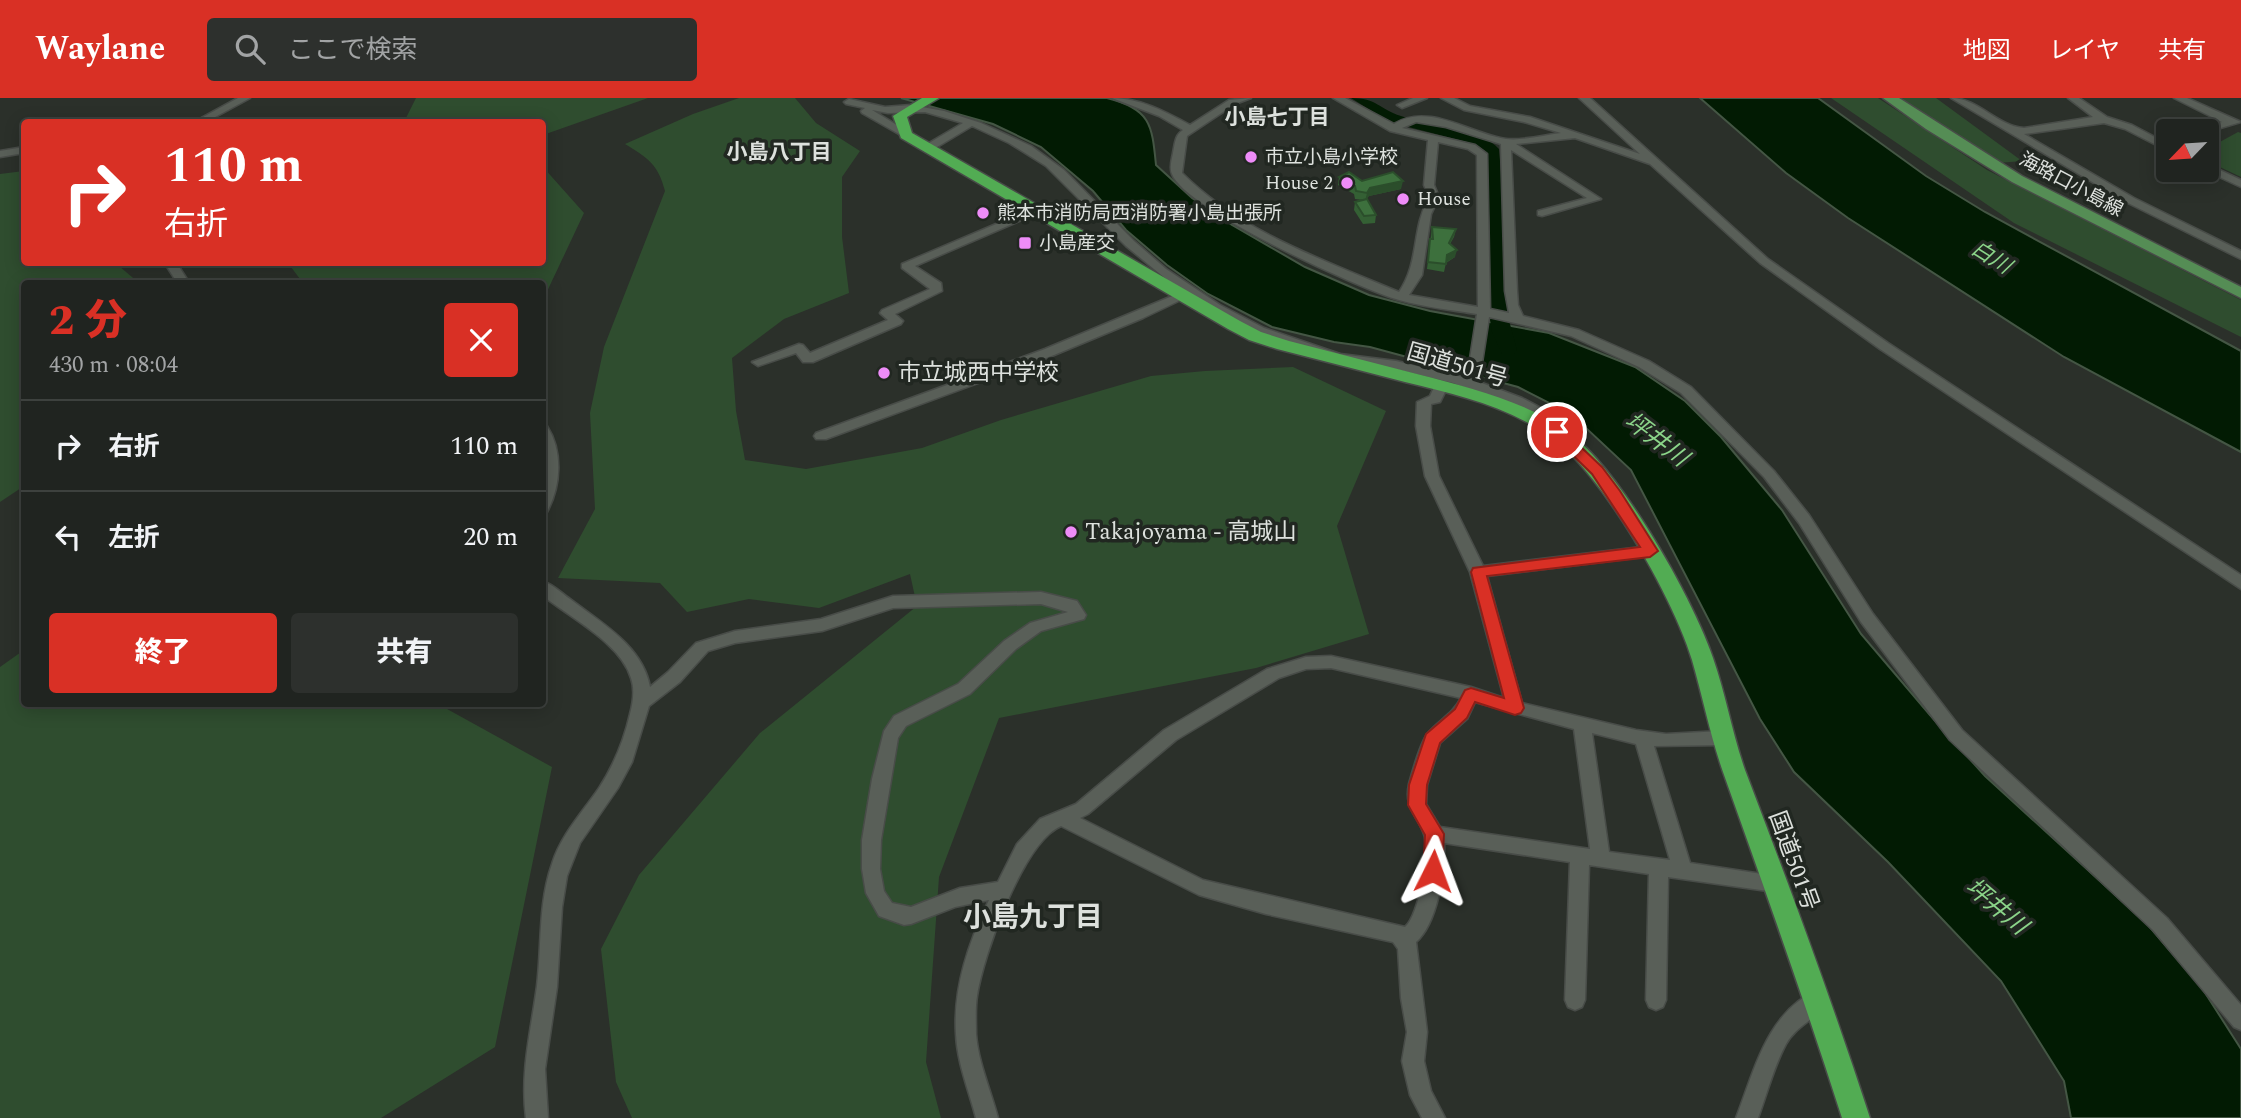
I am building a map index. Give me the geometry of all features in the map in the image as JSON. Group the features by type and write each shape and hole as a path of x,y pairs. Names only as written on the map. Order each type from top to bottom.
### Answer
{"highway":[{"path":"906,135 900,116 932,98"},
{"name":"国道501号","path":"906,135 1255,336 1517,409 1565,439 1597,471 1650,551 1690,625 1703,660 1722,738 1818,1000 1856,1118"}],"main road":[{"name":"海路口小島線","path":"1890,98 1992,164 2072,208 2241,293"}],"street":[{"path":"205,119 245,98"},
{"path":"1117,98 1163,114 1190,129"},
{"path":"1246,98 1232,102 1182,135 1176,165 1177,174 1193,190 1232,218 1279,245 1401,297 1516,318 1575,333 1609,346 1686,390 1769,474 1804,519 1867,618 1956,735 2160,924 2241,1020"},
{"path":"1338,98 1394,129 1471,147 1482,154 1485,314 1472,382"},
{"path":"1402,106 1422,98"},
{"path":"1446,98 1467,108 1526,119 1656,164"},
{"path":"1584,98 1764,261 2241,583"},
{"path":"1956,98 1978,108 2008,129 2130,200 2241,256"},
{"path":"2073,98 2104,120 2155,141"},
{"path":"2179,98 2237,122"},
{"path":"846,100 881,110 913,108 970,123 1013,141 1056,168 1088,197 1115,230 1183,287 1251,327 1268,335 1328,351 1338,359 1375,362 1472,382 1551,416 1568,430 1565,439"},
{"path":"846,100 906,135"},
{"path":"1394,129 1416,118 1447,124 1506,142 1596,199 1542,214"},
{"path":"2008,129 2048,129 2104,120"},
{"path":"2219,126 2237,122"},
{"path":"928,148 970,123"},
{"path":"1506,142 1576,135"},
{"path":"1401,297 1416,275 1425,214 1434,197 1429,185 1433,138"},
{"path":"1506,142 1511,291 1516,318"},
{"path":"0,153 21,150"},
{"path":"2219,173 2241,184"},
{"path":"758,362 799,348 808,359 897,321 886,313 936,291 937,286 906,266 1037,210"},
{"path":"1483,287 1511,291"},
{"path":"821,436 1028,362 1120,325 1184,295"},
{"path":"1441,386 1434,399 1424,401 1423,426 1432,476 1478,572 1515,708"},
{"path":"546,440 550,450 551,472 546,493"},
{"path":"1478,572 1650,551"},
{"path":"537,1118 534,1078 547,987 553,895 562,859 581,825 618,772 641,703 642,686 634,665 590,621 546,589"},
{"path":"641,703 674,677 702,647 735,637 822,625 893,603 1041,598 1071,605 1078,615 1036,627 1010,645 964,690 900,721 890,736 870,856 871,881 881,908 889,914 906,917 960,897 1003,890"},
{"path":"986,1118 967,1037 966,999 975,959 1003,890 1034,837 1046,824 1082,809 1170,735 1273,673 1306,663 1331,662 1365,668 1582,725 1643,738 1666,741 1722,738"},
{"path":"1405,939 1417,929 1430,891 1435,852 1434,834 1417,805 1418,785 1433,739 1461,714 1471,694"},
{"path":"1582,725 1601,859"},
{"path":"1643,738 1682,871"},
{"path":"1063,818 1199,887 1266,905 1394,932 1405,939 1417,1032 1413,1061 1421,1094 1434,1118"},
{"path":"1434,834 1775,884"},
{"path":"1575,1000 1580,856"},
{"path":"1656,1000 1659,867"},
{"path":"1747,1118 1779,1038 1793,1018 1818,1000"}],"shaded area":[{"path":"416,98 648,98 546,134 546,119 406,119"},
{"path":"739,98 795,98 816,123 860,151 842,177 842,237 849,293 784,319 732,358 736,411 745,460 806,469 922,448 1001,420 1151,376 1205,371 1293,367 1386,411 1337,526 1369,634 1256,668 999,718 939,877 926,1062 941,1118 632,1118 616,1082 601,949 639,875 760,733 917,606 910,574 819,608 749,599 687,612 660,583 558,578 595,509 590,413 604,347 665,191 659,174 651,163 625,144 693,114"},
{"path":"1831,98 1878,98 1987,170 2241,300 2241,337 2014,223"},
{"path":"1897,98 1936,98 2022,161 1998,163"},
{"path":"2238,132 2241,133 2241,177 2219,167 2219,142"},
{"path":"546,170 584,213 546,294 546,280 301,280 290,266 546,266"},
{"path":"21,171 21,266 119,266 135,280 21,280 21,488 0,502 0,174"},
{"path":"21,652 21,707 443,707 552,767 495,1047 381,1118 0,1118 0,667"}],"water":[{"name":"坪井川","path":"901,98 1107,98 1122,102 1141,113 1146,121 1153,139 1156,165 1192,198 1232,225 1305,267 1369,295 1430,311 1549,333 1635,367 1685,401 1721,437 1782,510 1861,634 1930,715 1985,776 2148,925 2202,988 2241,1049 2241,1118 2071,1118 2064,1081 2001,981 1888,862 1794,772 1760,719 1631,470 1571,414 1518,387 1370,347 1334,342 1272,327 1208,294 1167,265 1126,230 1093,191 1041,147 993,124"},
{"name":"白川","path":"1700,98 1818,98 1926,176 1985,212 2241,351 2241,452 2064,357 1848,218 1786,173"}],"building":[{"path":"1349,172 1362,181 1393,172 1403,181 1370,188 1367,193 1356,191 1355,186 1339,177"},
{"path":"1367,199 1376,215 1364,216 1355,202"},
{"path":"1432,227 1456,229 1449,243 1457,250 1447,255 1446,264 1428,262 1430,239 1433,239"}],"waterway":[{"path":"1358,98 1394,119 1480,141 1492,149 1498,228 1498,313 1508,350"}],"place":[{"name":"市立小島小学校","path":"1251,157"},
{"name":"House 2","path":"1347,183"},
{"name":"House","path":"1403,199"},
{"name":"熊本市消防局西消防署小島出張所","path":"983,213"},
{"name":"小島産交","path":"1025,243"},
{"name":"市立城西中学校","path":"884,373"},
{"name":"Takajoyama - 高城山","path":"1071,532"}],"district":[{"name":"小島七丁目","path":"1277,118"},
{"name":"小島八丁目","path":"779,153"},
{"name":"小島九丁目","path":"1033,917"}],"route":[{"path":"1433,871 1434,834 1417,805 1418,785 1433,739 1461,714 1471,694 1515,708 1478,572 1650,551 1597,471 1557,432"}]}
